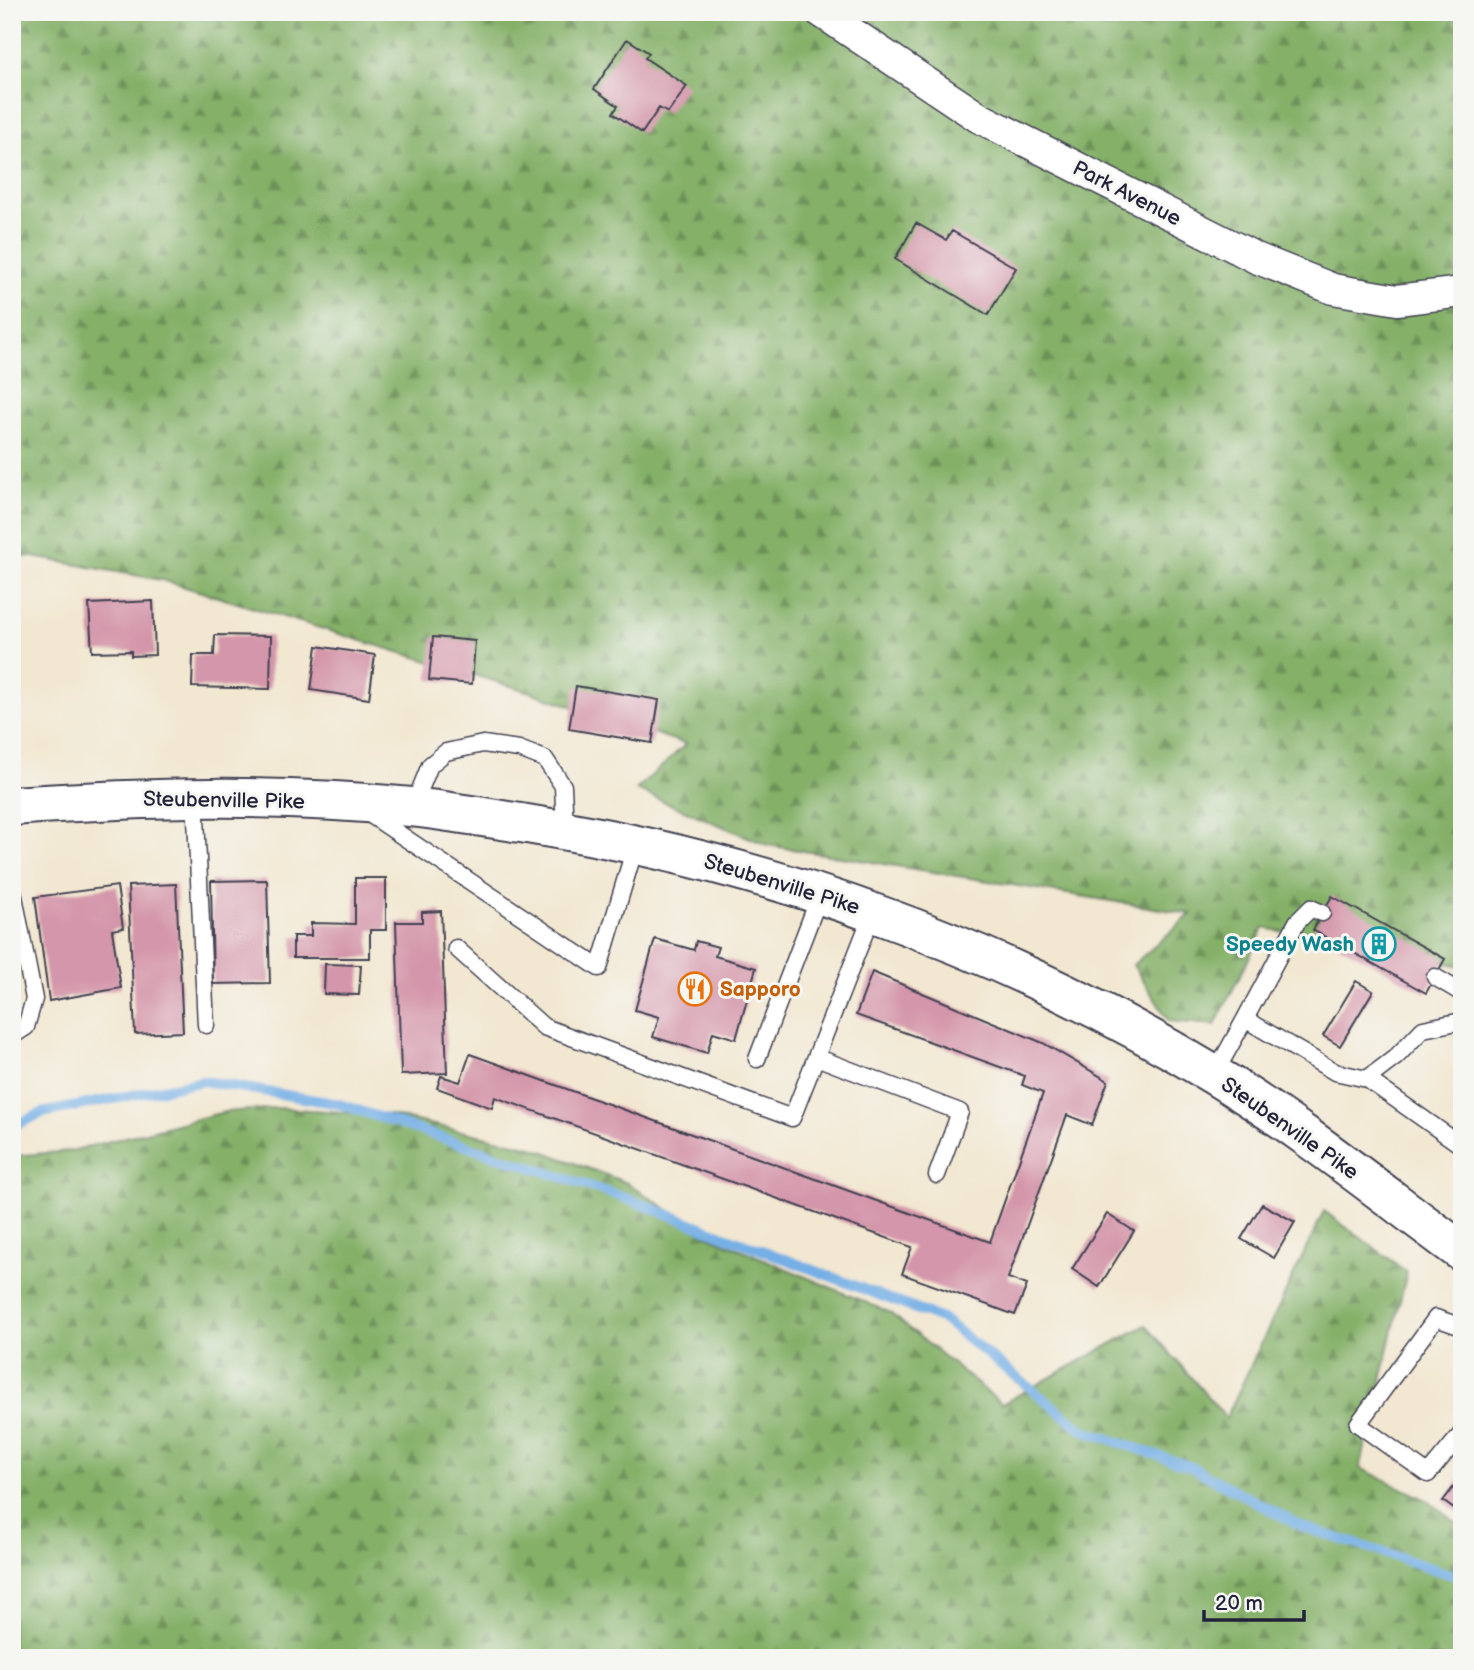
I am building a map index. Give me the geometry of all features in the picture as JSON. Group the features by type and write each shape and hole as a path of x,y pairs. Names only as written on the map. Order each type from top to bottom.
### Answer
{"main road":[{"name":"Steubenville Pike","path":"12,806 109,799 195,797 353,802 413,807 565,830 636,844 712,862 820,895 873,912 1021,972 1110,1017 1214,1075 1462,1252"}],"street":[{"name":"Park Avenue","path":"821,12 978,117 1256,258 1333,289 1397,300 1462,292"}],"lane":[{"path":"413,807 430,765 446,752 483,744 519,749 545,759 563,786 565,830"},
{"path":"195,797 206,1026"},
{"path":"353,802 599,968 636,844"},
{"path":"12,886 34,999 26,1027 12,1036"},
{"path":"757,1059 820,895"},
{"path":"1214,1075 1297,922 1311,908 1322,913"},
{"path":"456,948 544,1027 792,1118 873,912"},
{"path":"1435,977 1462,993"},
{"path":"1245,1019 1335,1072 1367,1079 1462,1146"},
{"path":"1367,1079 1396,1057 1423,1029 1462,1021"},
{"path":"816,1057 960,1112 937,1175"},
{"path":"1462,1326 1436,1318 1358,1424 1428,1474 1462,1433"}],"green space":[{"path":"12,12 1462,12 1462,966 1264,928 1215,1025 1169,1021 1133,965 1191,914 767,845 636,790 686,744 530,692 162,580 28,556 12,560"},
{"path":"278,1108 389,1115 532,1147 627,1183 709,1236 889,1312 1002,1404 1146,1325 1226,1418 1324,1211 1407,1272 1360,1468 1427,1500 1462,1527 1462,1658 12,1658 12,1156 71,1151 224,1112"}],"building":[{"path":"627,39 649,53 645,58 687,86 668,113 659,108 642,133 613,113 618,106 594,89"},
{"path":"916,223 946,240 952,231 1016,268 988,315 895,259"},
{"path":"153,601 155,655 131,656 131,651 92,652 89,604"},
{"path":"215,635 271,636 270,689 192,687 193,655 214,655"},
{"path":"433,637 475,641 472,684 429,680"},
{"path":"317,646 375,655 369,699 311,690"},
{"path":"576,686 659,700 652,743 569,729"},
{"path":"355,878 386,878 386,930 370,930 370,958 293,958 293,936 311,936 311,923 355,924"},
{"path":"267,880 270,983 213,984 211,881"},
{"path":"176,884 183,1032 135,1034 128,886"},
{"path":"117,886 123,928 112,930 121,988 49,1001 35,897"},
{"name":"Speedy Wash","path":"1332,896 1445,959 1426,993 1313,930"},
{"path":"441,911 447,1073 401,1075 396,922 422,922 422,912"},
{"name":"Sapporo","path":"655,939 694,950 696,941 718,947 715,956 756,968 736,1039 713,1032 707,1053 653,1037 659,1017 635,1010"},
{"path":"325,964 361,965 359,995 324,994"},
{"path":"872,972 1043,1043 1108,1081 1092,1125 1067,1115 1008,1278 1027,1285 1015,1315 902,1274 912,1247 495,1097 492,1108 437,1088 441,1076 460,1082 470,1054 990,1242 1043,1093 1022,1085 1025,1076 856,1015"},
{"path":"1356,981 1373,991 1340,1046 1323,1036"},
{"path":"1262,1204 1295,1222 1274,1258 1241,1239"},
{"path":"1107,1214 1134,1231 1099,1287 1072,1269"},
{"path":"1462,1476 1462,1515 1443,1501"}],"waterway":[{"path":"12,1127 42,1113 203,1081 339,1104 631,1200 944,1320 1083,1430 1191,1467 1303,1527 1462,1578"}],"place":[{"name":"Speedy Wash","path":"1379,944"},
{"name":"Sapporo","path":"695,989"}]}
